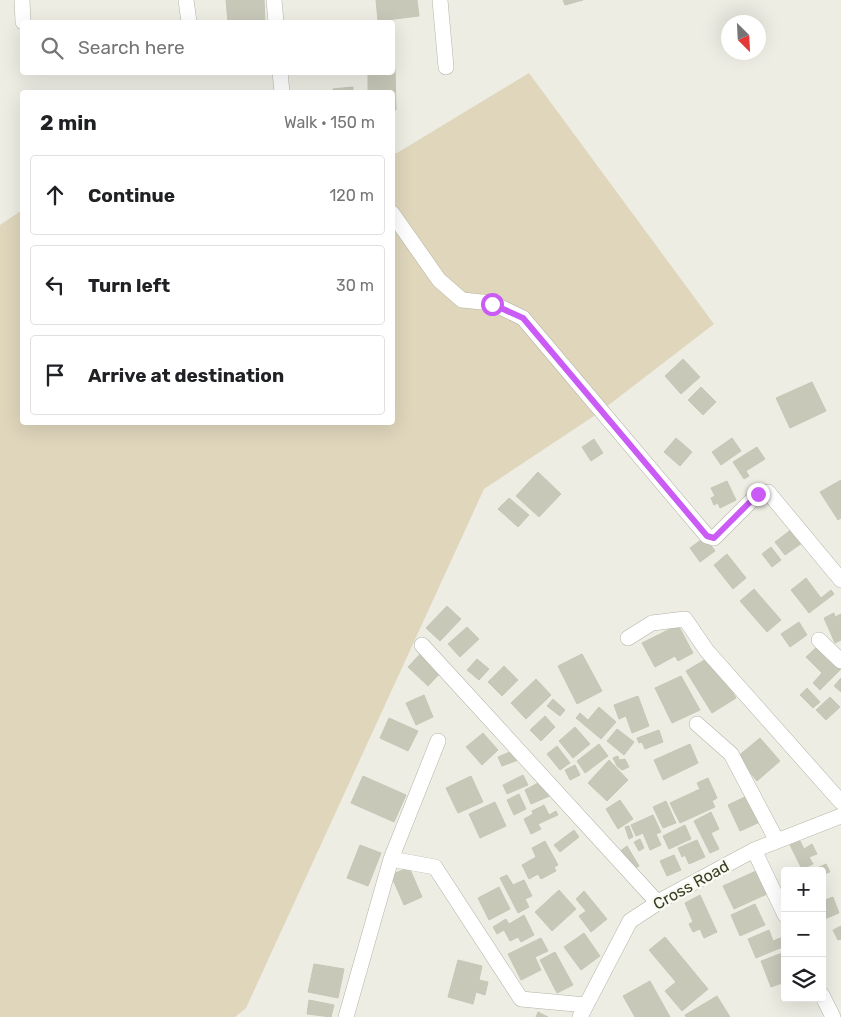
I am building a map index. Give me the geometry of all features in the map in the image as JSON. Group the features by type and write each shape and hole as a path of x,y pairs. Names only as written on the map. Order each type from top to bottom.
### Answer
{"street":[{"path":"22,0 22,20"},
{"path":"186,0 189,20"},
{"path":"274,0 276,20"},
{"path":"440,0 446,67"},
{"path":"280,75 282,90"},
{"path":"395,217 439,280 462,300 492,304 523,318 707,536 714,538 758,494 768,492 841,580"},
{"path":"628,638 652,623 685,619 707,652 841,802"},
{"path":"819,640 841,661"},
{"path":"422,645 658,903"},
{"path":"697,724 731,754 777,841"},
{"path":"346,1017 391,859 438,741"},
{"name":"Cross Road","path":"583,1011 630,921 658,903 754,850 841,816"},
{"path":"754,850 784,912"},
{"path":"391,859 435,868 521,999 583,1011"},
{"path":"826,1002 833,1017"}],"shaded area":[{"path":"529,73 714,324 597,414 484,489 246,1008 235,1017 0,1017 0,225 20,211 20,425 395,425 395,153"}],"building":[{"path":"226,0 264,0 265,20 228,20"},
{"path":"376,0 417,0 419,16 378,20"},
{"path":"563,0 583,0 565,5"},
{"path":"395,69 396,110 395,90 368,90 368,75 395,75"},
{"path":"353,87 353,90 333,89"},
{"path":"683,359 700,377 681,394 665,376"},
{"path":"812,382 826,411 790,428 776,398"},
{"path":"701,387 716,402 703,415 688,400"},
{"path":"676,438 692,452 680,466 664,452"},
{"path":"732,438 741,451 721,465 712,452"},
{"path":"594,439 603,453 591,461 582,447"},
{"path":"757,447 765,459 746,471 749,476 744,479 733,462"},
{"path":"538,472 561,494 539,517 516,496"},
{"path":"841,480 841,518 838,520 820,492"},
{"path":"727,481 736,500 720,508 718,503 714,505 711,498 715,496 711,488"},
{"path":"509,498 529,515 518,527 498,509"},
{"path":"792,529 802,543 785,555 775,542"},
{"path":"705,537 715,551 700,562 690,548"},
{"path":"771,547 781,560 772,567 762,554"},
{"path":"727,554 746,578 733,589 714,565"},
{"path":"806,578 821,598 831,590 834,594 809,613 791,590"},
{"path":"754,589 781,620 767,632 740,601"},
{"path":"447,606 461,619 440,641 426,628"},
{"path":"834,613 835,617 841,614 841,640 835,643 824,618"},
{"path":"799,622 807,635 790,647 781,634"},
{"path":"678,625 693,653 678,661 675,656 655,667 642,643"},
{"path":"467,627 479,639 460,657 448,644"},
{"path":"820,644 841,665 841,669 820,690 813,683 822,673 806,657"},
{"path":"423,651 443,670 428,686 408,667"},
{"path":"582,654 602,691 577,704 558,666"},
{"path":"711,656 736,698 712,713 686,671"},
{"path":"477,659 489,669 479,680 467,670"},
{"path":"504,666 518,680 502,696 488,682"},
{"path":"681,676 700,710 672,723 655,688"},
{"path":"841,678 841,692 834,686"},
{"path":"536,679 551,695 526,719 511,703"},
{"path":"807,688 820,702 813,708 800,695"},
{"path":"424,695 433,717 416,725 406,703"},
{"path":"638,696 649,726 632,733 626,716 619,719 614,705"},
{"path":"830,697 840,707 826,720 816,710"},
{"path":"553,699 565,710 560,716 547,706"},
{"path":"599,707 616,722 601,739 576,718 580,713 588,720"},
{"path":"545,716 555,727 541,741 530,730"},
{"path":"389,718 418,731 408,751 380,738"},
{"path":"575,727 590,744 573,758 559,741"},
{"path":"617,729 634,742 624,755 607,741"},
{"path":"659,730 663,742 645,749 642,742 639,743 637,738"},
{"path":"483,733 498,750 482,765 466,747"},
{"path":"760,738 780,761 757,781 737,757"},
{"path":"599,744 608,756 585,773 577,761"},
{"path":"690,744 698,763 663,780 654,760"},
{"path":"557,746 570,763 560,770 547,754"},
{"path":"517,749 521,759 502,766 498,757"},
{"path":"618,756 619,760 625,759 629,767 622,770 617,766 613,758"},
{"path":"609,760 628,780 607,801 588,783"},
{"path":"575,765 580,775 570,780 565,770"},
{"path":"523,775 528,785 507,794 503,785"},
{"path":"363,776 406,795 394,822 351,803"},
{"path":"471,776 483,802 458,813 446,788"},
{"path":"708,778 717,798 712,801 715,807 680,823 670,803 700,789 697,783"},
{"path":"540,782 544,791 551,787 554,794 531,804 525,790"},
{"path":"519,794 526,809 514,815 507,800"},
{"path":"747,796 760,822 740,831 728,805"},
{"path":"620,800 633,819 618,829 606,809"},
{"path":"666,801 676,823 663,828 653,807"},
{"path":"495,802 506,826 480,838 469,814"},
{"path":"544,805 549,815 556,811 558,815 538,824 541,829 531,834 524,819 533,814 532,811"},
{"path":"711,812 719,829 711,833 719,849 710,853 694,821"},
{"path":"653,815 661,832 656,834 661,845 650,850 643,833 636,836 631,825"},
{"path":"685,825 691,839 669,849 663,836"},
{"path":"629,826 633,837 629,839 625,827"},
{"path":"574,830 579,837 560,852 554,845"},
{"path":"640,839 644,848 639,851 634,842"},
{"path":"697,840 705,857 689,864 685,855 682,857 678,848"},
{"path":"545,841 558,865 554,867 556,871 541,879 538,874 529,879 522,865 536,857 532,848"},
{"path":"800,841 804,849 812,844 817,854 809,857 813,864 801,867 790,845"},
{"path":"360,845 381,853 368,886 347,878"},
{"path":"627,846 639,866 631,871 619,852"},
{"path":"674,855 681,870 667,876 660,861"},
{"path":"826,864 830,872 826,874 826,867 820,867"},
{"path":"409,867 422,897 404,905 391,875"},
{"path":"756,871 767,894 734,909 723,886"},
{"path":"507,875 513,885 524,880 532,896 525,899 529,907 518,913 500,878"},
{"path":"499,887 510,909 489,920 478,898"},
{"path":"559,890 576,909 552,931 535,912"},
{"path":"584,891 607,919 591,932 579,916 586,911 576,899"},
{"path":"700,895 717,932 704,938 700,929 693,932 689,924 693,922 685,903"},
{"path":"833,897 839,913 826,918 826,912 826,900"},
{"path":"755,904 765,925 740,936 731,915"},
{"path":"524,915 534,935 521,942 518,937 510,941 504,930 497,934 493,927 506,919 509,924"},
{"path":"841,926 841,939 838,940 833,930"},
{"path":"769,930 773,941 781,938 781,948 756,958 748,939"},
{"path":"584,933 600,956 581,970 564,947"},
{"path":"665,937 708,989 682,1011 665,991 676,982 649,950"},
{"path":"541,938 548,951 535,957 541,970 521,980 508,954"},
{"path":"555,952 573,985 557,993 540,960"},
{"path":"781,954 781,983 771,987 761,961"},
{"path":"458,960 482,966 479,980 488,982 485,995 476,992 473,1004 448,997"},
{"path":"314,964 344,969 338,998 308,992"},
{"path":"650,981 670,1017 635,1017 623,996"},
{"path":"717,996 730,1017 686,1017 685,1015"},
{"path":"309,1000 334,1005 331,1017 307,1014"},
{"path":"538,1012 548,1017 536,1017"}],"route":[{"path":"492,304 523,318 707,536 714,538 758,494"}]}
